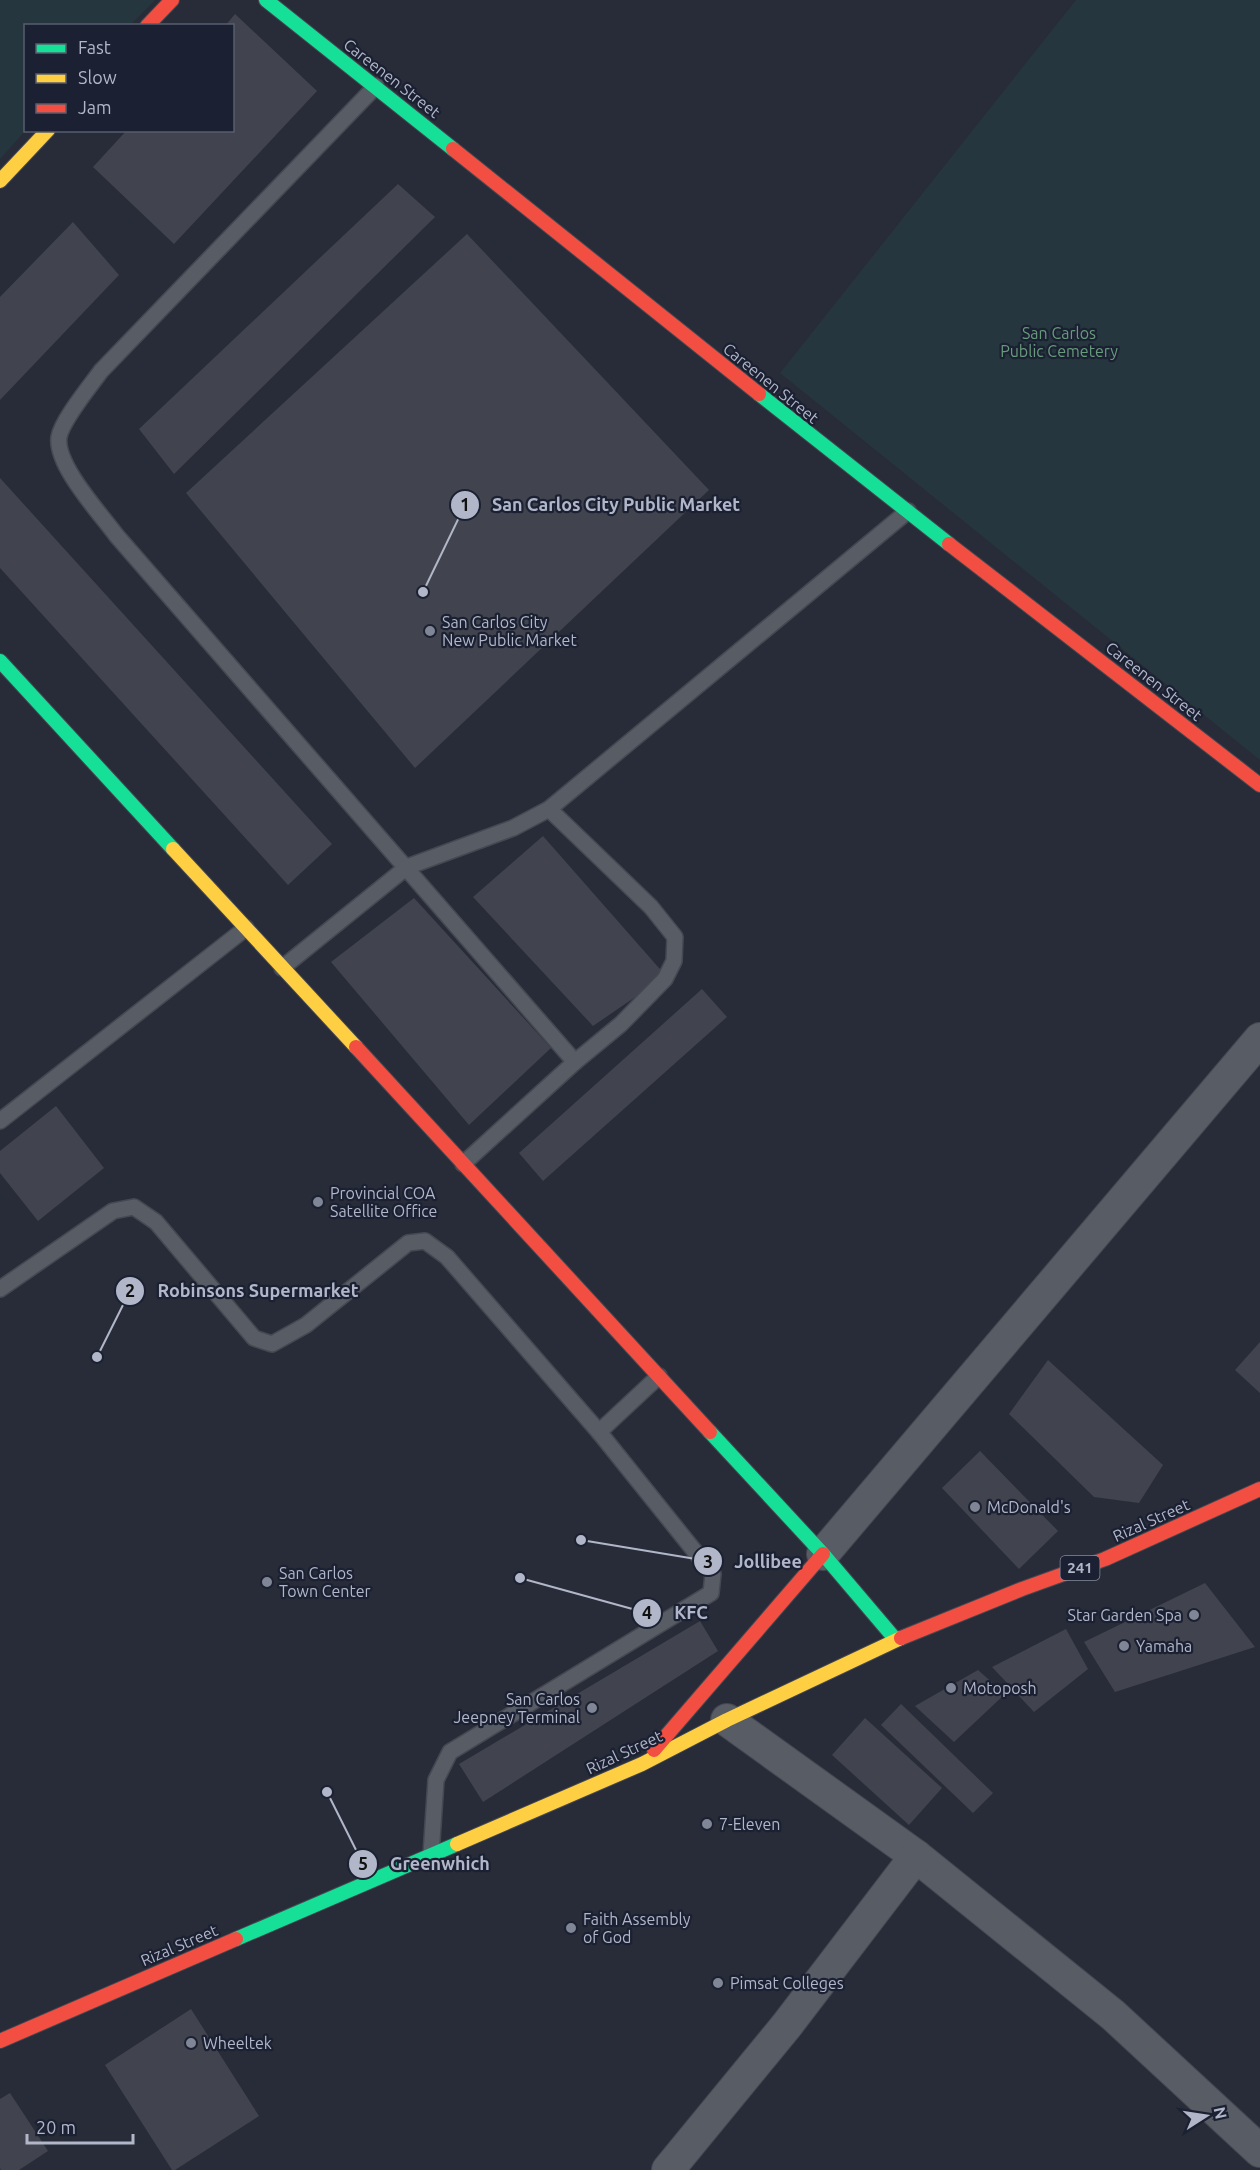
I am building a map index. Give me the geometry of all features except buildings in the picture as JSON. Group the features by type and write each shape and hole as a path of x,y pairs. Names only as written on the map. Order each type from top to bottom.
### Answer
{"main road":[{"path":"149,24 171,0"},
{"name":"Careenen Street","path":"266,0 827,449 1260,785"},
{"path":"0,181 46,132"},
{"path":"0,661 824,1554 896,1640"},
{"name":"Rizal Street","path":"4,2032 431,1855 642,1764 728,1720 896,1640 1105,1558 1260,1489"},
{"path":"642,1764 824,1554"}],"street":[{"path":"824,1554 1260,1039"},
{"path":"728,1720 916,1856 1113,2015 1260,2151"},
{"path":"668,2170 787,2025 916,1856"}],"lane":[{"path":"376,86 101,371 69,416 59,437 63,459 73,478 116,535 575,1062"},
{"path":"282,968 407,867 513,828 549,809 908,511"},
{"path":"463,1164 575,1062 621,1024 665,979 674,961 675,937 651,907 549,809"},
{"path":"0,1121 246,928"},
{"path":"0,1289 113,1211 134,1207 156,1222 254,1338 272,1344 306,1325 408,1243 425,1241 447,1257 599,1432 713,1574 711,1593 450,1752 436,1780 431,1855"},
{"path":"599,1432 658,1376"}],"green space":[{"path":"0,0 155,0 131,24 24,24 24,132 0,159"},
{"name":"San Carlos Public Cemetery","path":"1076,0 1260,0 1260,760 780,373"}],"traffic: fast":[{"path":"266,0 453,149"},
{"path":"759,394 949,544"},
{"path":"0,661 173,849"},
{"path":"710,1432 823,1554 896,1640"},
{"path":"236,1939 457,1844"}],"traffic: slow":[{"path":"0,181 46,132"},
{"path":"173,849 356,1047"},
{"path":"457,1844 642,1764 727,1720 901,1638"}],"traffic: jam":[{"path":"149,24 172,0"},
{"path":"453,149 759,394"},
{"path":"949,544 1260,785"},
{"path":"356,1047 710,1432"},
{"path":"901,1638 1022,1589 1105,1559 1260,1489"},
{"path":"654,1750 823,1554"},
{"path":"0,2041 236,1939"}],"place":[{"name":"San Carlos City Public Market","path":"423,592"},
{"name":"San Carlos City New Public Market","path":"430,631"},
{"name":"Provincial COA Satellite Office","path":"318,1202"},
{"name":"Robinsons Supermarket","path":"97,1357"},
{"name":"McDonald's","path":"975,1507"},
{"name":"Jollibee","path":"581,1540"},
{"name":"KFC","path":"520,1578"},
{"name":"San Carlos Town Center","path":"267,1582"},
{"name":"Star Garden Spa","path":"1194,1615"},
{"name":"Yamaha","path":"1124,1646"},
{"name":"Motoposh","path":"951,1688"},
{"name":"San Carlos Jeepney Terminal","path":"592,1708"},
{"name":"Greenwhich","path":"327,1792"},
{"name":"7-Eleven","path":"707,1824"},
{"name":"Faith Assembly of God","path":"571,1928"},
{"name":"Pimsat Colleges","path":"718,1983"},
{"name":"Wheeltek","path":"191,2043"}]}
